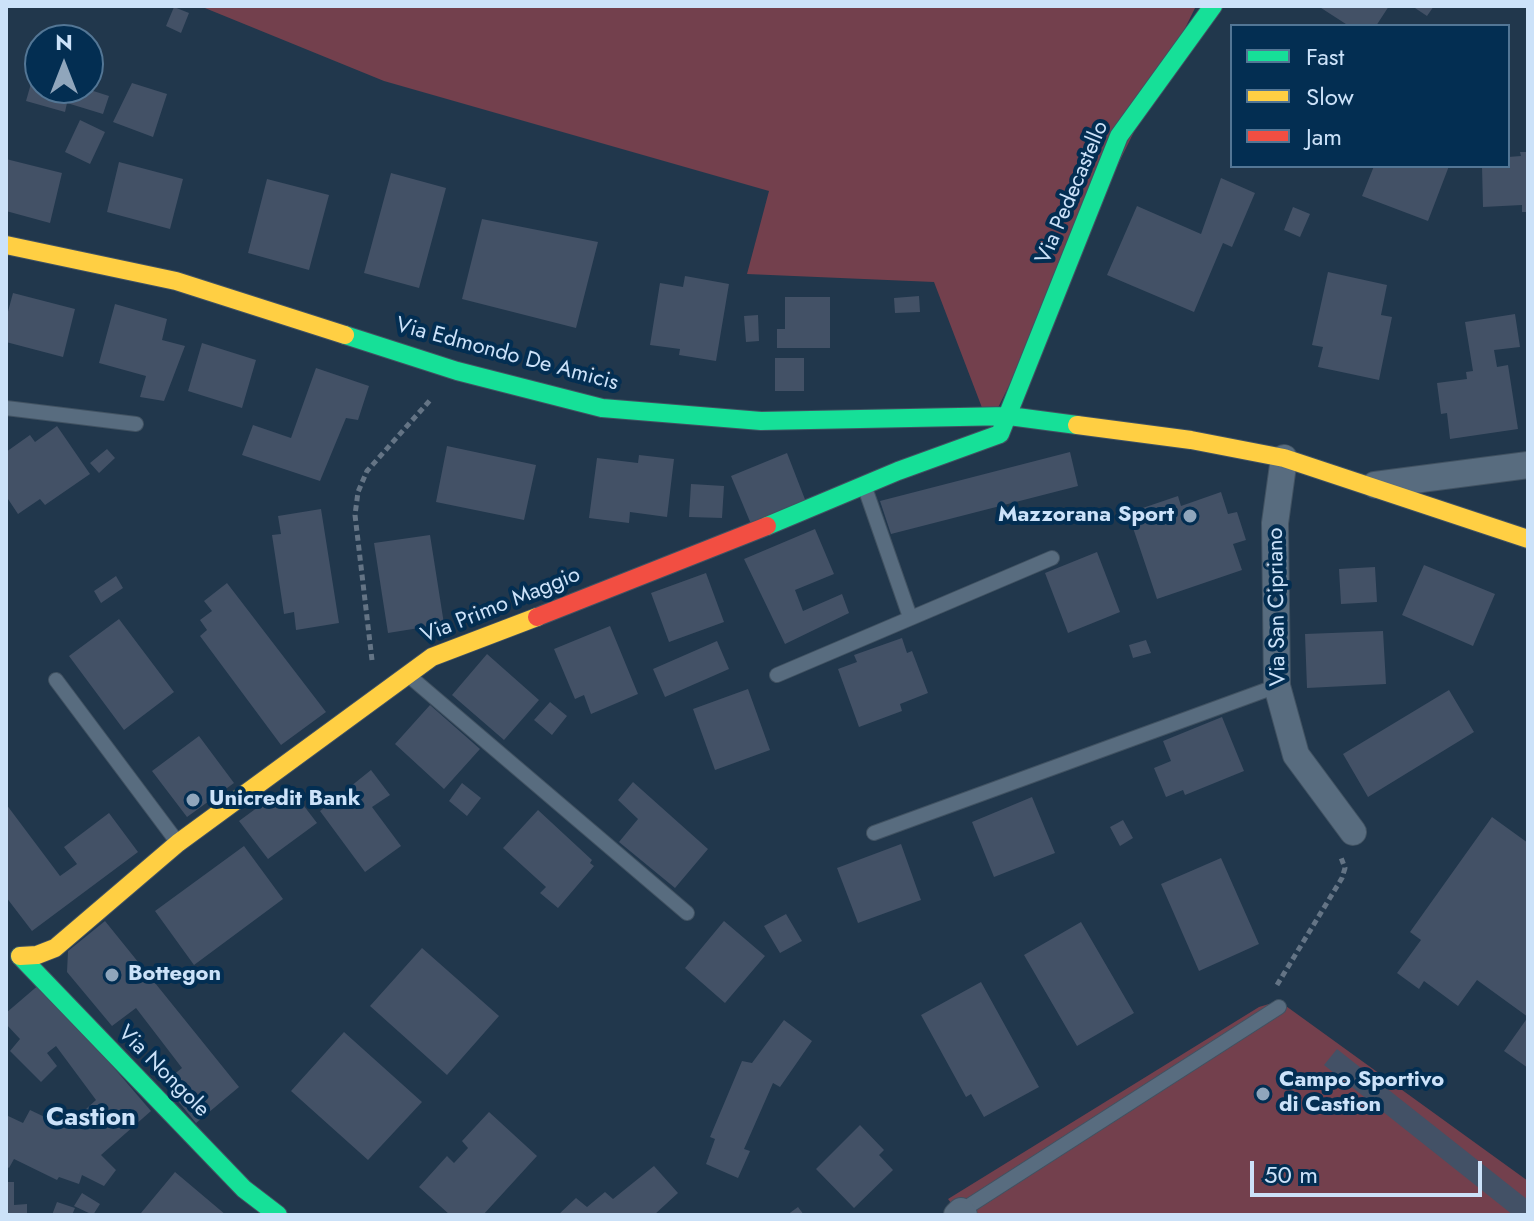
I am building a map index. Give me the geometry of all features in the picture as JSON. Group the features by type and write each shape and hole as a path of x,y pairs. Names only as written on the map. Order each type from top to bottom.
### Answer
{"street":[{"name":"Via Pedecastello","path":"1009,416 1119,136 1213,6"},
{"name":"Via Edmondo De Amicis","path":"6,245 176,281 457,371 602,408 676,417 761,421 1009,416"},
{"path":"1009,416 1191,440 1284,458 1528,539"},
{"name":"Via Primo Maggio","path":"11,958 37,955 55,948 178,843 432,657 672,565 864,485 986,440 1000,434 1009,416"},
{"name":"Via San Cipriano","path":"1284,458 1275,523 1277,686 1296,755 1353,832"},
{"path":"1371,485 1528,465"},
{"name":"Via Nongole","path":"11,958 244,1189 278,1215"}],"lane":[{"path":"6,408 136,424"},
{"path":"864,485 910,617"},
{"path":"777,675 1052,558"},
{"path":"408,674 687,913"},
{"path":"56,680 178,843"},
{"path":"874,833 1277,686"},
{"path":"960,1214 1279,1007"}],"path":[{"path":"376,697 355,515 358,492 367,471 457,371"},
{"path":"1279,1007 1269,999 1342,878 1345,868 1335,845 1353,832"}],"shaded area":[{"path":"200,6 1196,6 989,426 934,282 747,274 769,191 384,81"},
{"name":"Campo Sportivo di Castion","path":"1279,1001 1528,1181 1528,1215 960,1215 948,1199 1259,1007"}],"building":[{"path":"1318,6 1389,6 1377,24 1346,24"},
{"path":"1412,6 1434,6 1427,16"},
{"path":"174,7 189,13 181,33 166,26"},
{"path":"132,83 167,94 153,137 113,122"},
{"path":"104,94 109,96 103,114 70,104 104,104"},
{"path":"37,104 67,104 65,112"},
{"path":"80,120 105,132 90,164 65,152"},
{"path":"1520,152 1528,152 1528,212 1522,212 1522,205 1483,207 1482,168 1510,168 1510,157 1521,156"},
{"path":"6,159 62,173 50,223 6,211"},
{"path":"119,162 183,179 170,229 107,212"},
{"path":"1373,168 1448,168 1428,221 1362,196"},
{"path":"391,173 446,188 419,288 364,273"},
{"path":"1221,178 1255,193 1232,247 1223,243 1194,312 1107,275 1137,206 1201,234"},
{"path":"267,179 329,195 309,270 248,253"},
{"path":"1293,207 1310,214 1300,237 1284,230"},
{"path":"482,219 598,242 576,328 462,299"},
{"path":"1328,272 1387,285 1381,315 1392,317 1379,380 1318,367 1323,347 1312,345"},
{"path":"685,276 729,284 716,361 679,355 680,349 650,345 660,283 683,287"},
{"path":"13,293 75,309 63,357 6,342 6,319"},
{"path":"919,296 920,312 895,313 894,298"},
{"path":"785,297 830,297 830,348 777,348 777,329 785,329"},
{"path":"115,304 167,319 162,340 185,346 164,401 140,397 146,376 99,363"},
{"path":"1515,314 1520,347 1494,350 1497,367 1508,365 1518,429 1450,439 1447,413 1441,414 1437,383 1467,379 1466,372 1473,371 1465,322"},
{"path":"758,315 759,341 746,342 744,316"},
{"path":"202,343 256,360 242,408 188,391"},
{"path":"775,358 804,358 804,391 775,391"},
{"path":"316,368 369,386 358,420 346,418 320,481 242,455 253,425 291,438"},
{"path":"57,426 90,474 45,505 40,499 18,514 6,496 6,452 30,435 35,442"},
{"path":"447,446 536,465 524,520 436,502"},
{"path":"107,449 115,458 99,473 90,463"},
{"path":"1070,452 1078,486 891,534 880,501"},
{"path":"787,453 806,502 751,524 731,476"},
{"path":"639,455 674,459 667,517 630,512 629,523 589,518 597,458 638,463"},
{"path":"691,484 724,486 722,518 689,517"},
{"path":"1221,492 1228,514 1237,512 1246,540 1233,544 1242,570 1157,599 1128,513 1178,496 1181,506"},
{"path":"321,509 339,623 296,630 294,612 284,614 272,535 281,534 278,516"},
{"path":"815,529 834,574 795,590 803,611 842,594 849,613 785,644 744,559"},
{"path":"430,535 444,624 388,633 374,543"},
{"path":"1097,552 1120,612 1068,633 1045,573"},
{"path":"1424,565 1495,594 1473,646 1402,615"},
{"path":"1375,567 1377,602 1341,604 1339,569"},
{"path":"706,573 724,622 669,642 651,593"},
{"path":"116,576 123,588 101,603 94,591"},
{"path":"227,583 326,712 281,745 200,636 207,630 200,620 212,611 204,601"},
{"path":"119,619 174,692 124,730 69,656"},
{"path":"610,626 638,694 591,714 584,695 575,699 554,649"},
{"path":"1383,631 1386,684 1307,688 1305,634"},
{"path":"902,638 907,653 912,651 928,693 900,704 902,711 859,727 838,669 857,662 854,655"},
{"path":"1146,640 1151,653 1133,658 1129,645"},
{"path":"717,641 729,669 665,697 653,669"},
{"path":"487,654 539,700 504,740 452,695"},
{"path":"748,689 770,750 715,770 693,709"},
{"path":"1449,690 1474,732 1368,797 1343,754"},
{"path":"550,702 567,716 552,735 534,720"},
{"path":"430,705 480,749 444,789 395,744"},
{"path":"1222,717 1244,771 1185,795 1183,790 1166,797 1154,768 1171,761 1163,741"},
{"path":"199,736 234,783 187,817 152,771"},
{"path":"371,770 390,795 372,807 401,846 365,872 320,811"},
{"path":"633,782 708,849 675,888 619,842 638,819 618,800"},
{"path":"462,783 481,798 467,816 449,801"},
{"path":"288,785 317,823 268,859 239,821"},
{"path":"1032,797 1055,853 994,877 972,822"},
{"path":"6,804 60,876 77,864 64,847 109,813 138,852 32,931 6,897"},
{"path":"538,810 592,860 590,863 594,866 558,908 540,893 546,887 503,848"},
{"path":"1492,817 1528,843 1528,1017 1477,980 1458,1006 1424,981 1419,989 1397,973 1421,940 1410,932"},
{"path":"1123,820 1133,838 1120,846 1110,827"},
{"path":"901,844 921,900 858,923 837,868"},
{"path":"244,846 283,899 194,965 155,911"},
{"path":"1221,858 1259,944 1199,971 1161,884"},
{"path":"786,914 802,941 780,953 764,926"},
{"path":"105,921 239,1087 196,1123 163,1083 182,1068 136,1008 112,1026 67,972 68,951"},
{"path":"724,921 765,956 725,1003 685,968"},
{"path":"1081,922 1134,1013 1077,1046 1024,955"},
{"path":"422,948 499,1016 447,1075 370,1006"},
{"path":"981,982 1039,1087 984,1117 971,1094 966,1097 921,1015"},
{"path":"41,983 151,1111 101,1155 116,1170 104,1186 82,1175 79,1184 59,1177 57,1180 14,1159 9,1168 6,1166 6,1115 23,1123 30,1110 66,1127 96,1100 56,1046 47,1053 57,1066 41,1082 10,1051 20,1039 6,1024 6,1013"},
{"path":"1528,1017 1528,1068 1504,1051"},
{"path":"784,1020 812,1041 780,1087 773,1083 744,1149 750,1151 738,1178 706,1164 715,1139 710,1137 742,1061 752,1063"},
{"path":"344,1032 422,1102 368,1160 291,1091"},
{"path":"1337,1049 1528,1200 1528,1215 1513,1215 1324,1065"},
{"path":"489,1112 537,1156 483,1215 450,1215 419,1187 447,1156 454,1163 468,1148 462,1141"},
{"path":"860,1125 884,1150 879,1155 893,1170 854,1208 816,1169"},
{"path":"654,1166 678,1193 654,1215 558,1215 576,1198 587,1207 605,1192 613,1199"},
{"path":"175,1172 226,1215 141,1213"},
{"path":"6,1182 14,1182 14,1205 27,1204 27,1215 6,1215"},
{"path":"82,1193 100,1204 93,1215 74,1206"},
{"path":"57,1202 75,1208 72,1215 52,1215"},
{"path":"798,1207 804,1215 787,1215"}],"traffic: fast":[{"path":"767,526 898,471 1000,434 1119,136 1213,6"},
{"path":"345,335 457,371 602,408 761,421 1009,416 1077,425"},
{"path":"20,956 244,1189 278,1215"}],"traffic: slow":[{"path":"6,245 176,281 345,335"},
{"path":"1077,425 1191,440 1284,458 1528,539"},
{"path":"20,956 37,955 55,948 178,843 432,657 537,617"}],"traffic: jam":[{"path":"537,617 767,526"}],"place":[{"name":"Mazzorana Sport","path":"1190,516"},
{"name":"Unicredit Bank","path":"193,800"},
{"name":"Bottegon","path":"112,975"},
{"name":"Campo Sportivo di Castion","path":"1263,1094"}],"district":[{"name":"Castion","path":"91,1119"}]}
